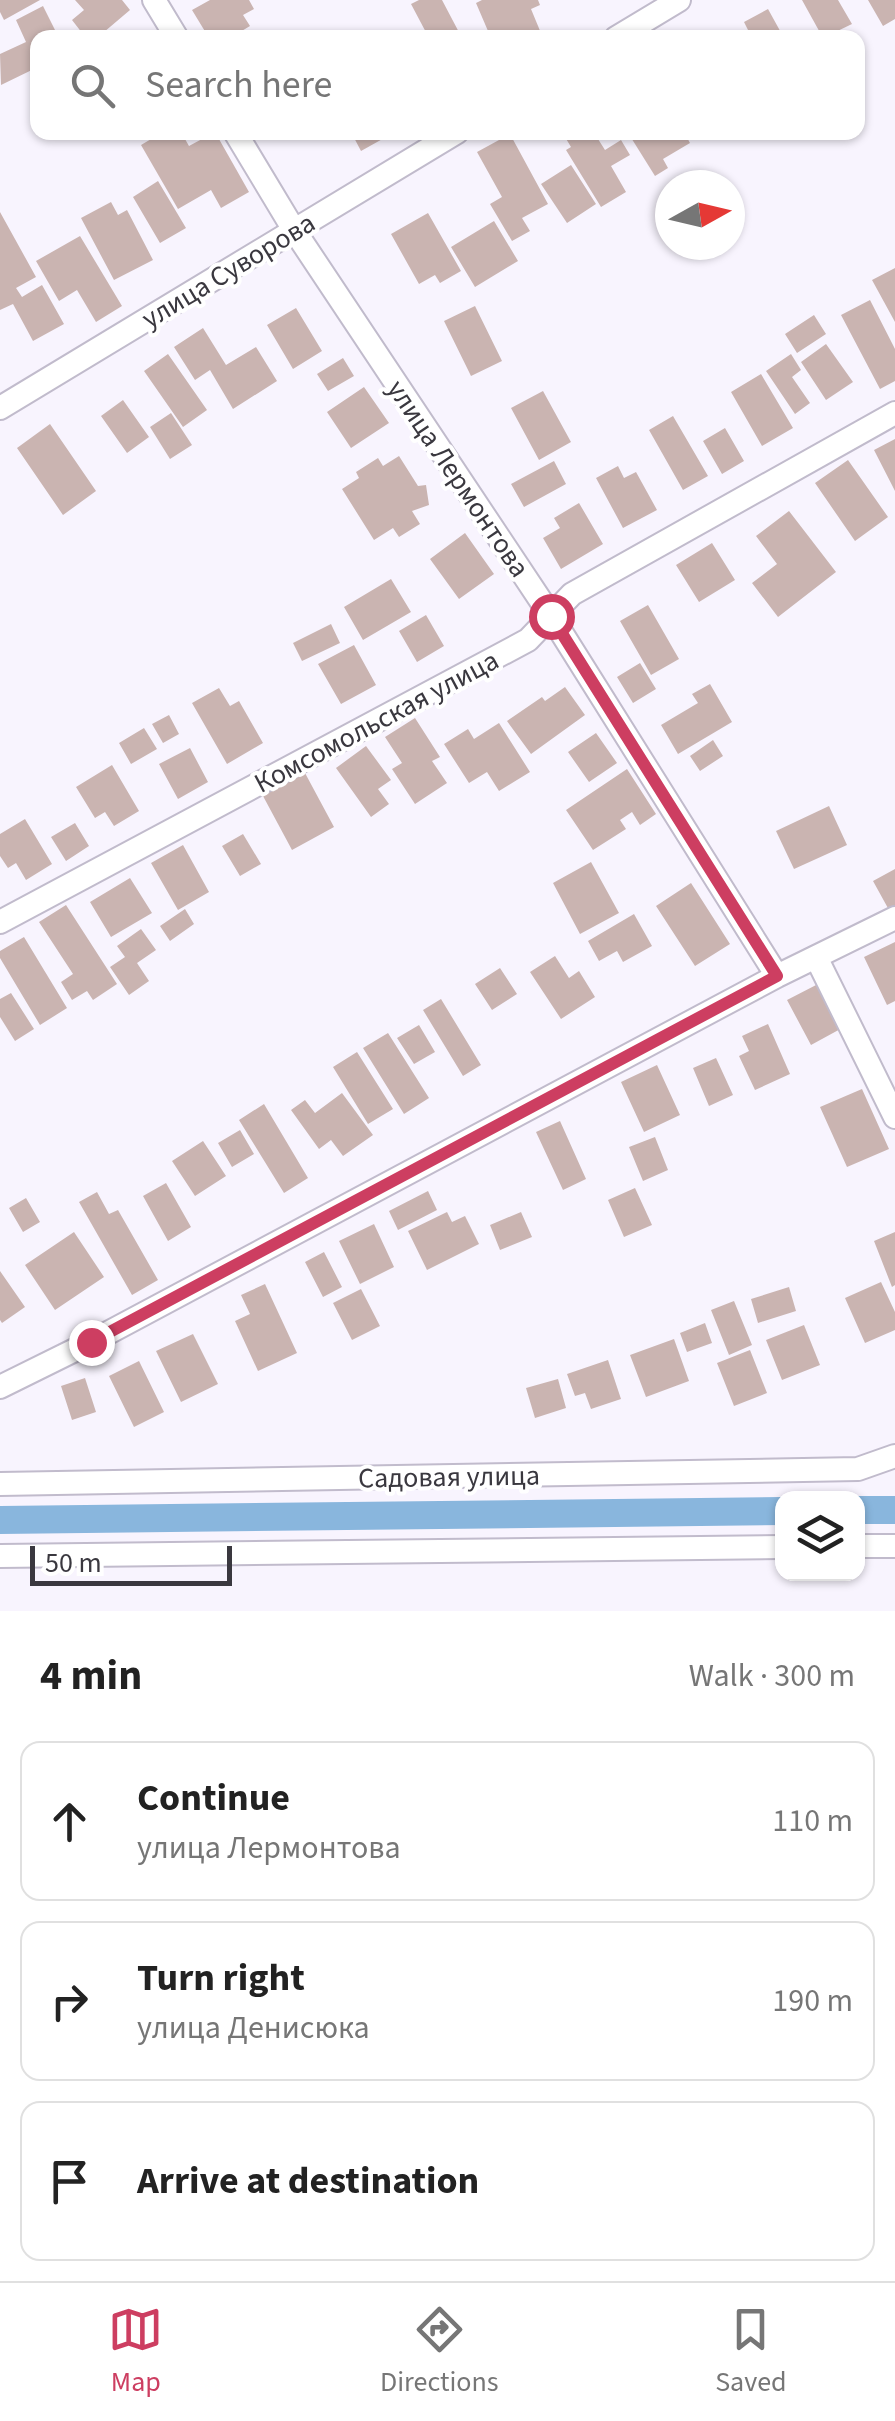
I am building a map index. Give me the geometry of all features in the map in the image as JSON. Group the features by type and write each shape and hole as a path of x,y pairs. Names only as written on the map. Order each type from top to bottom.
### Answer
{"street":[{"path":"154,0 172,30"},
{"path":"629,30 679,0"},
{"name":"улица Лермонтова","path":"240,140 294,230 551,616 777,976"},
{"name":"улица Суворова","path":"0,408 444,140"},
{"name":"Комсомольская улица","path":"0,922 528,640 572,594 895,413"},
{"path":"0,1386 91,1342 777,976 895,918"},
{"path":"816,957 895,1117"},
{"name":"Садовая улица","path":"0,1484 858,1470 895,1456"},
{"path":"865,1546 895,1546"},
{"path":"0,1556 775,1547"}],"building":[{"path":"0,0 40,0 4,20"},
{"path":"75,0 122,0 130,10 106,30 80,30 72,20 84,10"},
{"path":"210,0 249,0 254,9 243,15 250,26 243,30 204,30 192,10"},
{"path":"442,0 458,30 425,30 411,4"},
{"path":"538,0 540,5 531,9 540,30 488,30 476,3"},
{"path":"802,0 838,0 852,24 840,30 819,30"},
{"path":"868,0 895,0 895,19 883,26"},
{"path":"43,6 55,30 30,30 30,71 1,85 0,54 26,42 16,20"},
{"path":"768,9 780,30 748,30 744,22"},
{"path":"149,140 186,140 189,146 200,140 220,140 249,192 221,208 211,190 178,209 141,145"},
{"path":"355,140 381,140 361,151"},
{"path":"499,140 513,140 548,204 522,218 530,231 512,241 490,204 502,197 477,152"},
{"path":"567,140 599,140 605,150 621,140 630,155 611,166 626,192 601,207 566,150 571,147"},
{"path":"632,140 688,140 690,143 663,159 668,168 655,170 655,176"},
{"path":"571,165 596,204 567,223 541,184"},
{"path":"158,181 186,228 160,243 133,197"},
{"path":"111,202 118,215 127,210 153,260 114,280 81,218"},
{"path":"0,212 36,277 16,288 22,297 42,285 64,324 33,341 13,304 0,310"},
{"path":"428,213 461,271 440,283 435,275 419,284 391,234"},
{"path":"494,221 518,261 475,287 451,247"},
{"path":"80,236 122,306 96,322 77,290 59,301 36,261"},
{"path":"895,268 895,322 872,280"},
{"path":"870,300 895,349 895,381 880,389 841,315"},
{"path":"475,306 502,361 471,376 444,321"},
{"path":"296,308 322,351 293,369 267,325"},
{"path":"814,315 826,334 797,353 785,334"},
{"path":"203,328 226,365 256,347 277,381 233,409 210,370 195,380 174,347"},
{"path":"826,344 853,382 826,400 801,362"},
{"path":"168,354 207,410 183,427 144,371"},
{"path":"791,354 801,370 792,377 810,403 795,414 766,371"},
{"path":"343,358 354,376 328,391 317,374"},
{"path":"761,374 793,428 762,446 731,392"},
{"path":"364,387 389,423 351,448 327,412"},
{"path":"543,391 571,442 539,460 511,408"},
{"path":"123,400 149,437 127,453 101,416"},
{"path":"171,413 192,445 170,459 150,427"},
{"path":"673,416 708,476 683,490 649,430"},
{"path":"50,424 96,491 63,515 17,448"},
{"path":"725,428 744,461 722,474 703,441"},
{"path":"895,439 895,491 874,450"},
{"path":"399,456 418,486 426,485 429,505 412,511 420,524 399,537 393,528 374,540 342,489 359,478 356,472 378,458 383,466"},
{"path":"848,460 888,517 855,541 815,483"},
{"path":"554,461 566,484 524,507 511,484"},
{"path":"618,466 624,478 636,472 657,510 623,528 596,478"},
{"path":"579,503 603,544 561,569 543,538 560,528 554,518"},
{"path":"789,511 836,572 778,617 752,583 777,564 756,536"},
{"path":"465,533 494,574 459,599 430,559"},
{"path":"712,543 735,580 699,602 676,565"},
{"path":"391,579 411,612 363,640 344,607"},
{"path":"648,605 679,659 651,675 620,621"},
{"path":"426,615 444,646 417,662 399,631"},
{"path":"331,624 340,643 302,661 293,643"},
{"path":"354,645 376,685 341,704 318,664"},
{"path":"640,663 656,689 633,703 617,677"},
{"path":"710,684 732,722 678,754 661,725 698,703 692,694"},
{"path":"565,687 585,715 531,754 507,721 542,697 545,701"},
{"path":"219,688 230,706 239,701 263,743 227,764 192,703"},
{"path":"169,715 179,734 163,743 152,724"},
{"path":"415,718 440,757 432,761 447,783 415,804 392,769 402,763 385,737"},
{"path":"499,723 530,772 499,791 487,772 469,783 444,744 468,729 474,739"},
{"path":"144,728 157,749 131,764 119,743"},
{"path":"596,733 617,763 589,782 568,752"},
{"path":"713,740 723,756 700,771 690,756"},
{"path":"366,746 391,780 378,789 389,804 371,817 336,768"},
{"path":"190,748 208,782 178,799 159,764"},
{"path":"112,765 139,811 114,826 105,812 95,818 76,787"},
{"path":"627,769 656,814 640,825 632,812 620,820 626,829 593,850 566,810"},
{"path":"305,773 334,827 292,850 263,796"},
{"path":"829,806 847,845 794,869 776,831"},
{"path":"25,819 52,864 26,880 16,863 8,868 0,856 0,834"},
{"path":"75,823 89,846 66,861 51,837"},
{"path":"243,834 261,864 240,876 222,846"},
{"path":"183,845 209,892 178,910 151,863"},
{"path":"591,862 619,913 580,934 553,883"},
{"path":"895,869 895,906 889,910 873,881"},
{"path":"130,878 152,913 111,937 90,902"},
{"path":"691,883 730,944 695,966 656,906"},
{"path":"66,905 117,984 93,1000 87,991 72,1000 61,982 73,974 39,922"},
{"path":"185,909 194,924 170,941 160,926"},
{"path":"634,914 652,946 623,962 617,951 599,961 588,941"},
{"path":"141,929 156,950 137,963 149,981 129,995 110,967 125,957 117,946"},
{"path":"24,937 67,1008 40,1025 0,958 0,951"},
{"path":"895,942 895,1001 887,1005 864,957"},
{"path":"555,956 569,978 579,971 595,997 561,1019 530,972"},
{"path":"500,968 517,994 492,1010 475,984"},
{"path":"820,983 844,1027 811,1045 787,1000"},
{"path":"11,993 34,1029 15,1041 0,1017 0,999"},
{"path":"441,999 481,1065 463,1076 423,1010"},
{"path":"768,1024 790,1074 755,1090 739,1056 749,1051 742,1036"},
{"path":"419,1025 435,1052 414,1064 397,1038"},
{"path":"388,1033 429,1098 404,1114 363,1048"},
{"path":"357,1052 393,1109 368,1124 333,1067"},
{"path":"716,1058 733,1095 709,1106 693,1068"},
{"path":"657,1065 680,1115 644,1132 621,1082"},
{"path":"862,1089 889,1149 847,1167 820,1107"},
{"path":"342,1093 373,1135 343,1156 331,1140 319,1149 291,1110 305,1100 315,1113"},
{"path":"264,1104 308,1178 284,1193 239,1120"},
{"path":"560,1121 586,1179 563,1190 536,1132"},
{"path":"240,1130 254,1154 232,1167 218,1143"},
{"path":"655,1137 668,1170 643,1181 629,1147"},
{"path":"203,1141 226,1176 195,1196 172,1161"},
{"path":"166,1183 191,1227 168,1241 143,1196"},
{"path":"635,1188 652,1225 624,1237 608,1200"},
{"path":"428,1191 437,1210 398,1230 389,1211"},
{"path":"97,1192 109,1214 118,1210 158,1280 132,1295 79,1202"},
{"path":"26,1198 40,1222 23,1232 9,1208"},
{"path":"447,1212 452,1222 465,1216 479,1244 427,1270 408,1231"},
{"path":"521,1212 532,1237 500,1250 490,1225"},
{"path":"374,1224 394,1267 360,1284 339,1241"},
{"path":"74,1232 104,1277 55,1310 25,1265"},
{"path":"895,1232 895,1285 892,1287 874,1241"},
{"path":"324,1252 342,1287 323,1297 305,1262"},
{"path":"0,1271 25,1307 2,1323 0,1320"},
{"path":"881,1282 895,1312 895,1330 865,1343 845,1298"},
{"path":"265,1284 297,1353 258,1371 235,1321 250,1314 241,1295"},
{"path":"789,1287 796,1311 758,1323 751,1299"},
{"path":"361,1289 380,1326 352,1340 333,1303"},
{"path":"734,1301 752,1345 729,1355 711,1310"},
{"path":"705,1323 712,1343 687,1352 680,1333"},
{"path":"804,1325 820,1365 782,1380 766,1340"},
{"path":"193,1334 218,1384 181,1402 156,1351"},
{"path":"674,1339 689,1381 646,1397 630,1355"},
{"path":"750,1350 767,1393 734,1406 717,1363"},
{"path":"608,1360 621,1399 591,1409 585,1393 575,1396 567,1374"},
{"path":"139,1361 164,1412 134,1427 109,1376"},
{"path":"85,1378 96,1412 72,1420 61,1386"},
{"path":"558,1379 566,1408 535,1418 526,1388"}],"waterway":[{"path":"865,1510 895,1510"},
{"path":"0,1520 775,1511"}],"route":[{"path":"91,1342 777,976 551,616"}]}
